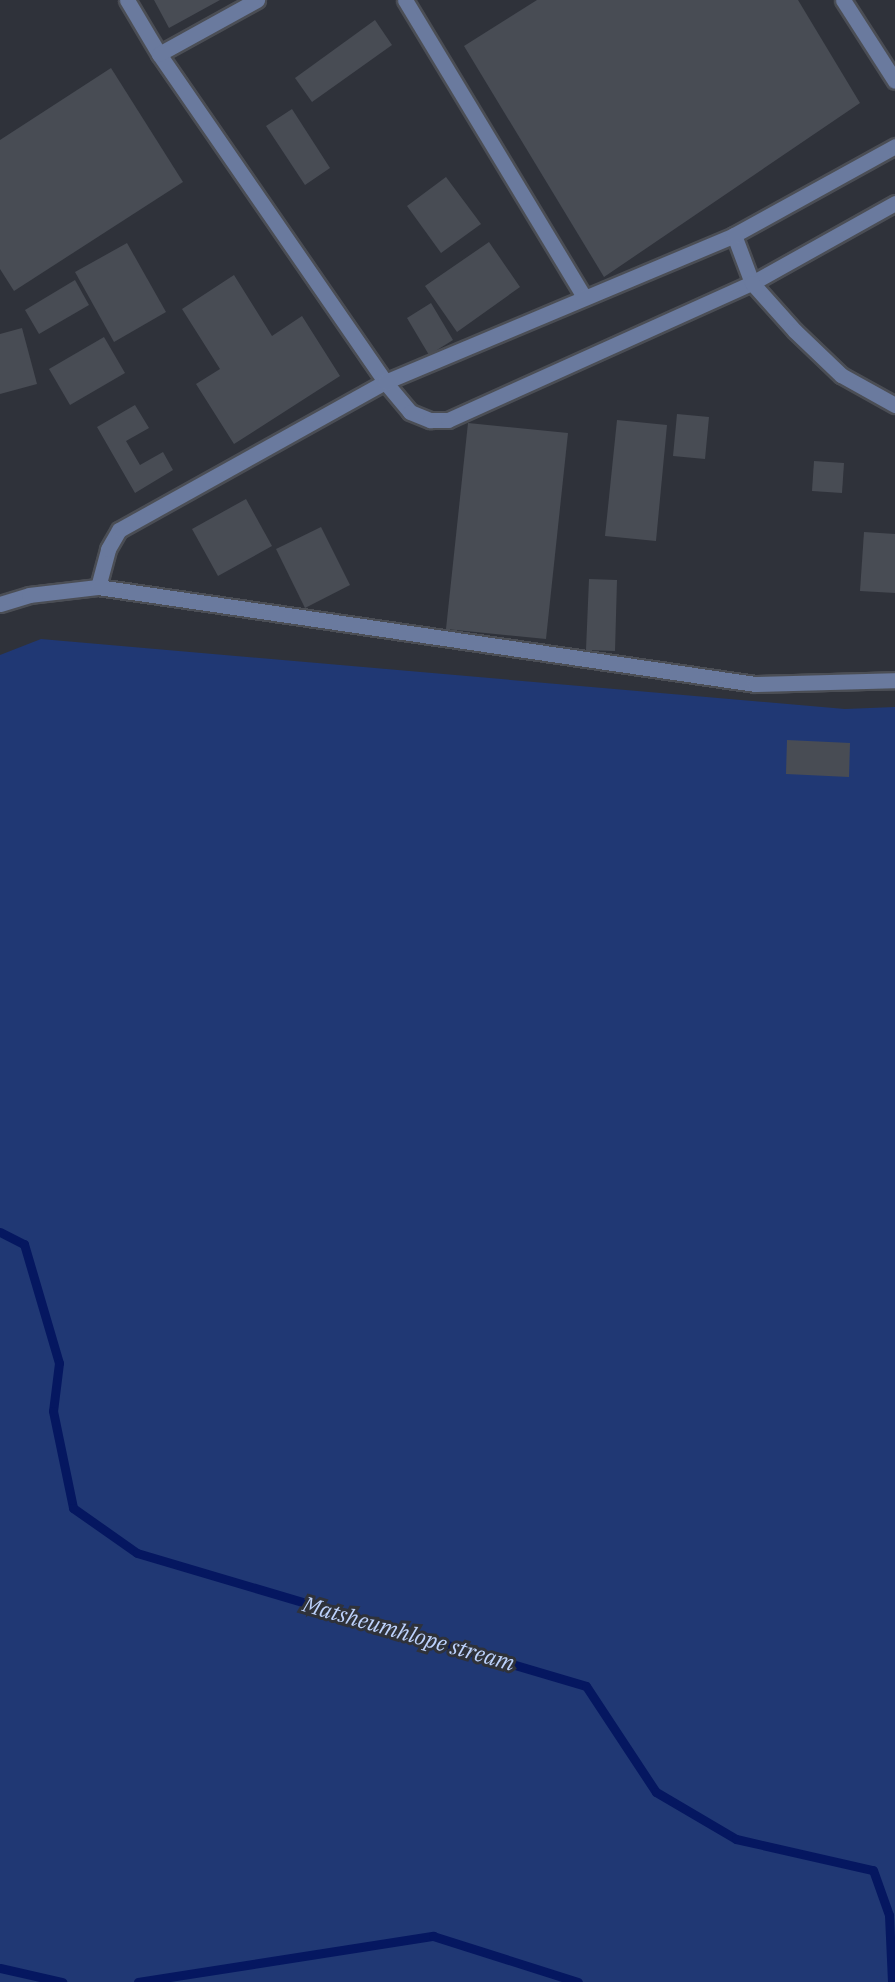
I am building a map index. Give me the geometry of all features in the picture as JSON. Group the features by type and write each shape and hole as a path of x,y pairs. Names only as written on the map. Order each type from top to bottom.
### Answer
{"lane":[{"path":"127,0 159,54 385,382 411,412 430,420 448,420 752,283 895,203"},
{"path":"159,54 257,0"},
{"path":"405,0 583,295"},
{"path":"843,0 895,81"},
{"path":"98,587 108,549 119,530 385,382 583,295 734,235 895,146"},
{"path":"734,235 752,283 841,375 895,405"},
{"path":"0,604 29,595 98,587 755,684 895,680"}],"shaded area":[{"path":"41,639 845,709 895,707 895,1982 0,1982 0,655"}],"building":[{"path":"154,0 220,0 169,28"},
{"path":"537,0 798,0 860,103 604,277 464,46"},
{"path":"375,20 392,45 312,102 295,78"},
{"path":"111,68 183,182 14,291 0,269 0,140"},
{"path":"292,109 330,168 305,185 266,126"},
{"path":"446,177 481,224 441,253 407,206"},
{"path":"489,242 520,287 457,332 425,286"},
{"path":"127,243 166,312 114,342 75,272"},
{"path":"234,275 272,336 302,316 340,376 234,444 196,384 220,369 182,309"},
{"path":"75,280 89,305 39,334 25,310"},
{"path":"431,303 453,340 429,355 407,318"},
{"path":"22,328 37,384 0,394 0,334"},
{"path":"104,337 125,373 70,405 49,369"},
{"path":"135,405 149,428 126,441 140,465 163,452 173,470 135,493 97,427"},
{"path":"677,414 709,417 705,459 673,456"},
{"path":"617,420 667,425 656,541 605,536"},
{"path":"468,423 568,433 546,639 446,629"},
{"path":"814,461 844,463 842,493 812,491"},
{"path":"246,499 272,546 218,576 192,529"},
{"path":"321,527 350,585 305,608 276,549"},
{"path":"864,532 895,534 895,593 860,591"},
{"path":"589,579 617,580 615,651 586,650"},
{"path":"787,740 850,743 849,777 786,774"}],"waterway":[{"name":"Matsheumhlope stream","path":"0,1232 24,1244 59,1363 53,1411 73,1508 137,1553 586,1686 656,1792 736,1839 873,1870 889,1915 892,1982"},
{"path":"138,1982 433,1936 578,1982"},
{"path":"0,1968 62,1982"}]}
